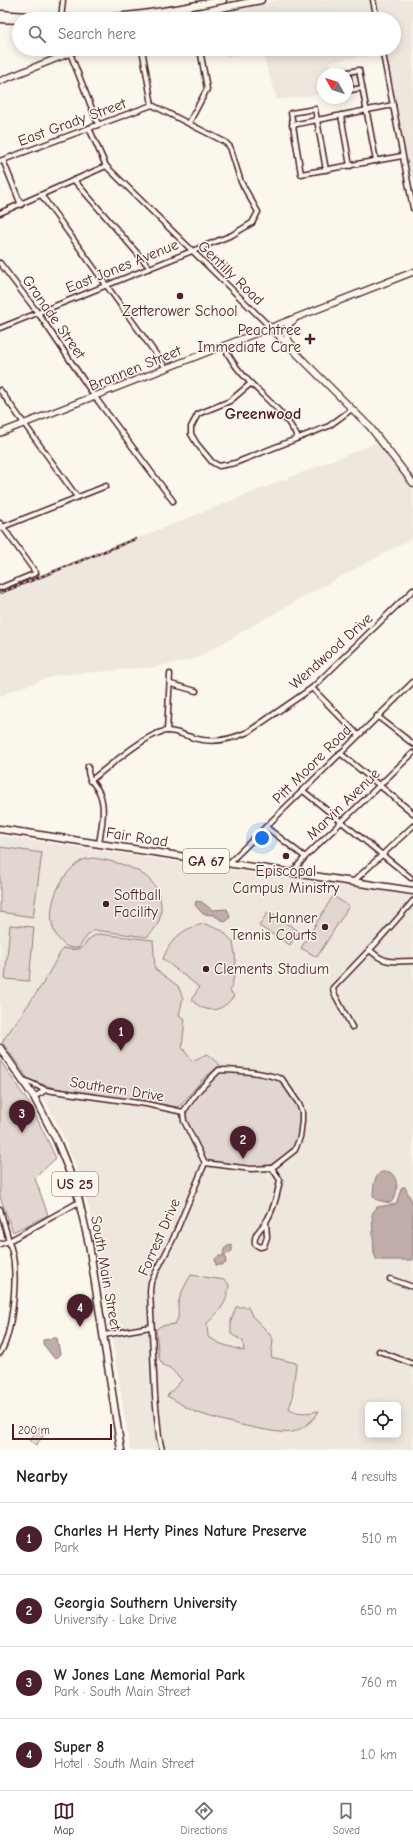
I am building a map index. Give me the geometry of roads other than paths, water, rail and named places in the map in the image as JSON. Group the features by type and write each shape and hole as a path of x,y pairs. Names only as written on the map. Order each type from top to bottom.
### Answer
{"main road":[{"path":"158,12 223,0"},
{"path":"209,12 261,0"},
{"path":"2,18 12,18"},
{"path":"2,18 12,19"},
{"name":"Fair Road","path":"0,829 291,874 413,891"},
{"name":"South Main Street","path":"0,1048 24,1080 34,1097 60,1147 76,1188 89,1244 105,1335 121,1450"}],"street":[{"path":"62,12 63,0"},
{"path":"373,0 376,12"},
{"path":"1,79 62,56"},
{"path":"71,56 98,124"},
{"path":"143,56 152,105 189,123 207,89 201,56"},
{"path":"383,56 413,208"},
{"path":"362,88 351,90 348,72 359,70 376,161"},
{"name":"East Grady Street","path":"2,161 152,105"},
{"path":"292,125 393,105"},
{"path":"326,170 314,109 291,113 302,174 326,170 350,166 402,156"},
{"path":"341,115 350,166"},
{"name":"East Jones Avenue","path":"0,328 232,235 252,223 258,212 241,182 230,147 221,138 189,123"},
{"name":"Gentilly Road","path":"89,128 106,166 352,409 382,441 413,483"},
{"path":"2,161 21,205"},
{"path":"0,213 42,196 106,166"},
{"path":"74,180 150,268"},
{"path":"42,196 105,286 166,368"},
{"name":"Granade Street","path":"0,263 38,313 95,397 173,501"},
{"name":"Brannen Street","path":"0,433 413,272"},
{"path":"303,315 290,323 285,334 311,368"},
{"path":"224,346 235,366 250,384 280,412 298,438"},
{"path":"250,384 237,397 198,414 193,422 191,434 206,456 219,466 227,465 329,426 352,409"},
{"path":"0,390 77,498"},
{"path":"2,528 106,486"},
{"path":"0,523 2,528 36,573 0,588"},
{"name":"Wendwood Drive","path":"167,731 201,740 224,740 237,737 272,716 312,688 413,590"},
{"path":"90,781 148,738 160,732 167,731 171,684 170,674"},
{"name":"Pitt Moore Road","path":"228,864 413,682"},
{"path":"171,684 196,691"},
{"path":"312,688 358,735"},
{"path":"377,716 413,744"},
{"path":"340,753 413,813"},
{"name":"Marvin Avenue","path":"291,874 305,858 413,753"},
{"path":"88,766 90,781 100,795 103,809 100,844"},
{"path":"302,790 410,878"},
{"path":"353,882 413,826"},
{"path":"266,827 305,858"},
{"path":"352,1027 334,993 333,988 370,950 413,901"},
{"path":"370,950 378,958 385,961 413,960"},
{"name":"Southern Drive","path":"205,1163 184,1121 183,1112 199,1090 219,1070 252,1071 282,1079 299,1104 302,1112 300,1137 295,1150 272,1168"},
{"name":"Southern Drive","path":"24,1080 46,1090 146,1104 183,1112"},
{"path":"34,1097 46,1090"},
{"path":"205,1163 251,1169 272,1168 280,1180 266,1221 254,1240 255,1244 260,1247 264,1246 267,1238 266,1221"},
{"name":"Forrest Drive","path":"162,1450 154,1396 154,1356 150,1327 151,1282 173,1238 205,1163"},
{"path":"0,1244 9,1241 79,1202"},
{"path":"0,1209 14,1265 15,1285 6,1341 0,1353"},
{"path":"390,1280 413,1287"},
{"path":"105,1335 150,1327"},
{"path":"379,1351 413,1364"}],"railway":[{"path":"0,593 135,539"}],"place":[{"name":"Zetterower School","path":"180,296"},
{"name":"Peachtree Immediate Care","path":"310,339"},
{"name":"Episcopal Campus Ministry","path":"286,856"},
{"name":"Softball Facility","path":"106,904"},
{"name":"Hanner Tennis Courts","path":"325,927"},
{"name":"Clements Stadium","path":"206,969"},
{"name":"Charles H Herty Pines Nature Preserve","path":"121,1051"},
{"name":"W Jones Lane Memorial Park","path":"22,1133"},
{"name":"Georgia Southern University","path":"243,1159"},
{"name":"Super 8","path":"80,1327"}],"district":[{"name":"Greenwood","path":"263,413"}]}
